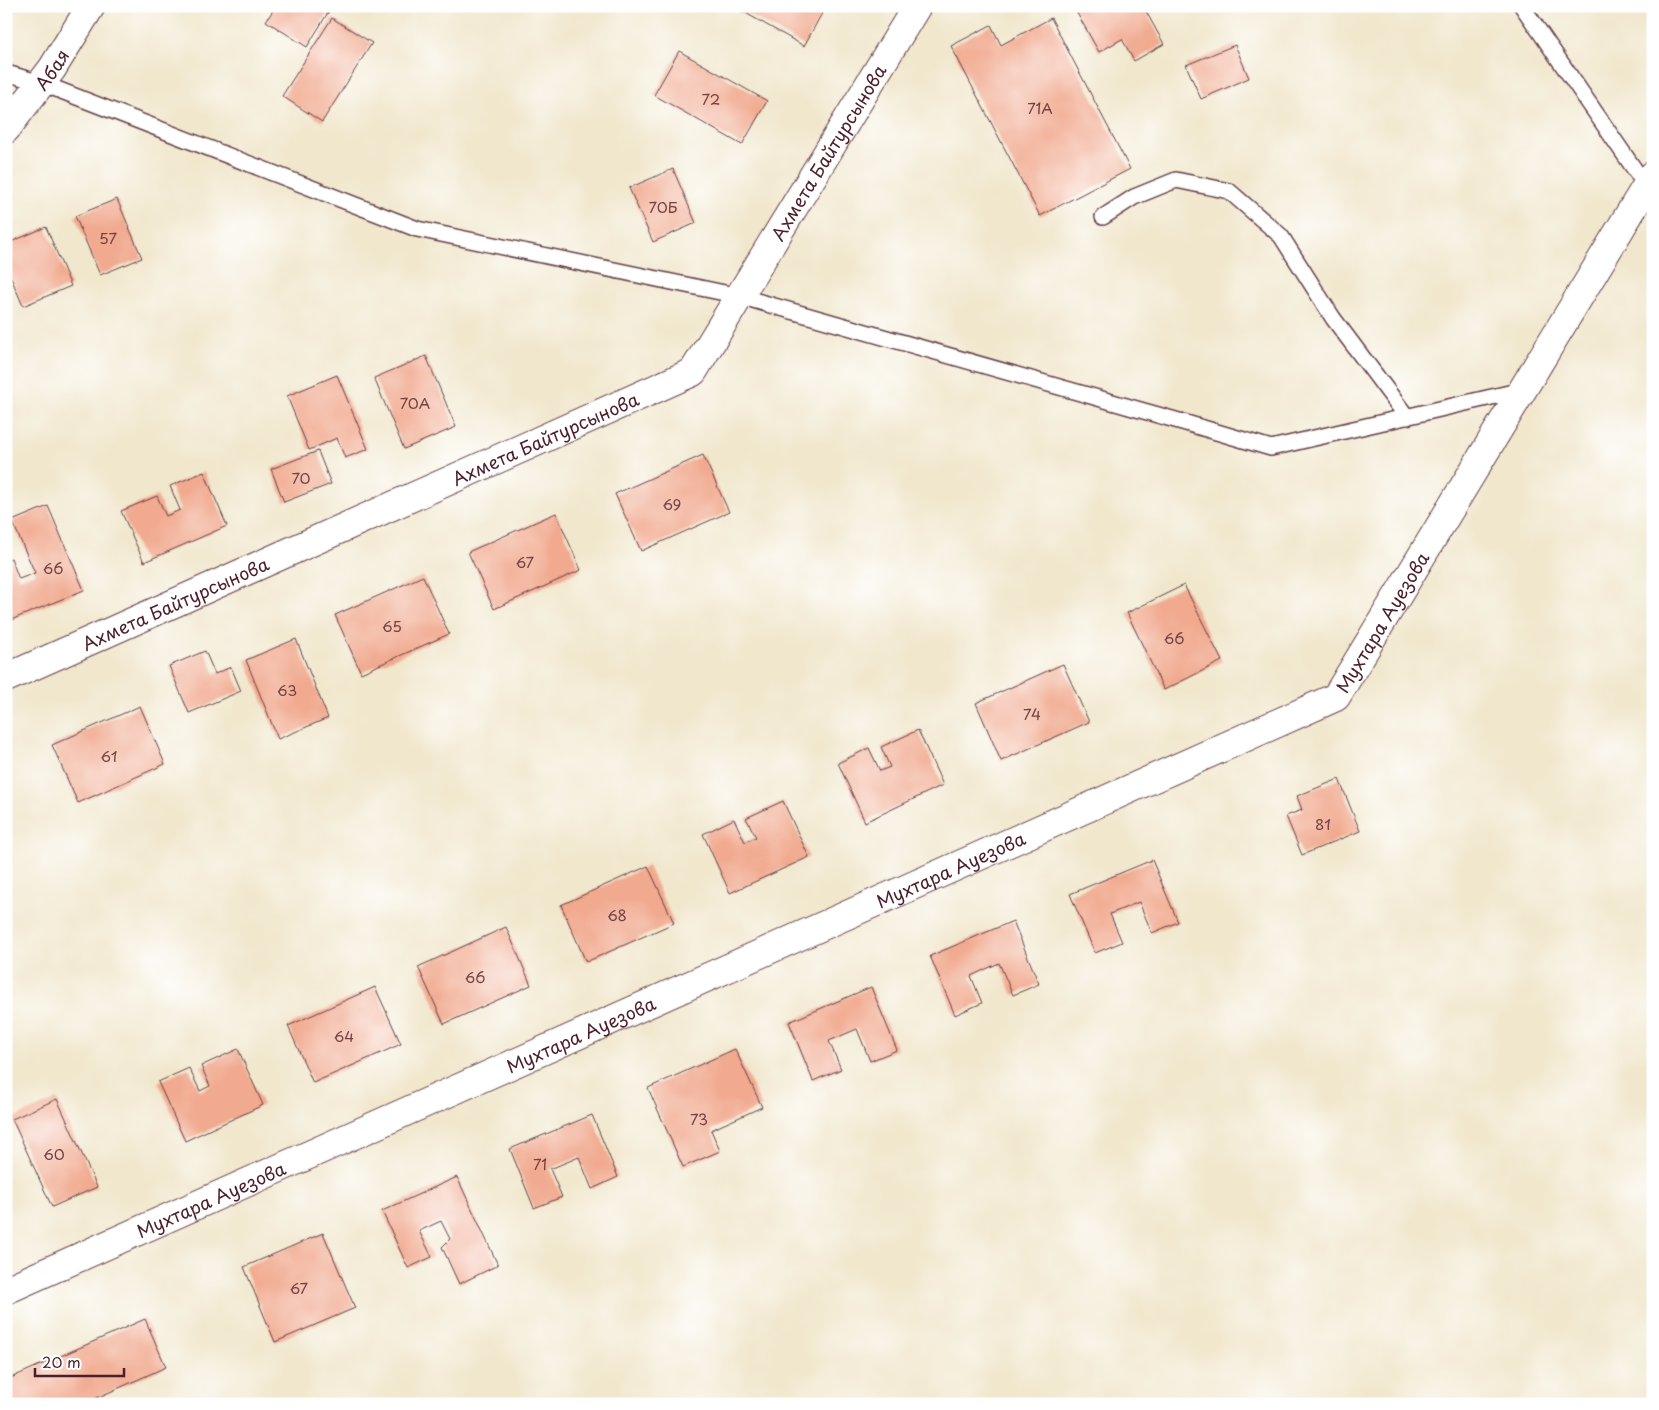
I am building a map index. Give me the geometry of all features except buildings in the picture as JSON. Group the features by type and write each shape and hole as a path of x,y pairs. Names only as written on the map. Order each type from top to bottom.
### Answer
{"street":[{"name":"Абая","path":"6,129 41,83 91,6"},
{"name":"Ахмета Байтурсынова","path":"6,678 693,372 917,6"},
{"name":"Мухтара Ауезова","path":"6,1290 1336,697 1649,180"}],"lane":[{"path":"1522,6 1649,180"},
{"path":"6,74 41,83 417,229 740,296 1186,422 1271,448 1522,390"},
{"path":"1103,217 1134,197 1176,180 1229,191 1281,236 1333,318 1407,417"}]}
